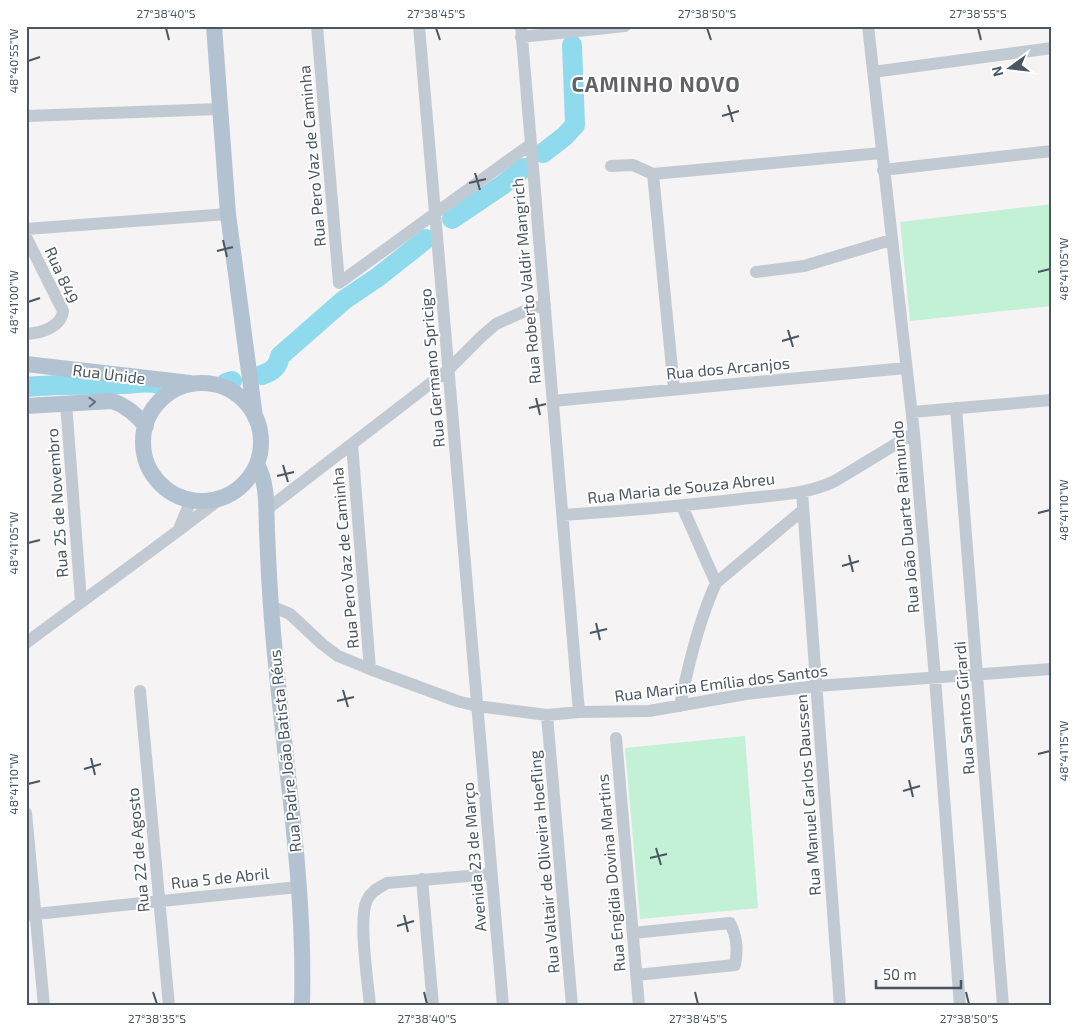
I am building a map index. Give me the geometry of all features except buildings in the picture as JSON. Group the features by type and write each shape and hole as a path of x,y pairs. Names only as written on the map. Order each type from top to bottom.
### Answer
{"main road":[{"path":"214,26 228,214 261,444 257,464 244,484 221,498 201,501 182,497 164,487 151,472 144,450 146,426 153,411 163,398 172,392 192,384 211,384 229,390 245,402 256,418"},
{"path":"229,390 249,363"},
{"name":"Rua Unide","path":"26,364 192,384"},
{"path":"26,406 112,401 122,404 132,411 146,426"},
{"name":"Rua Padre João Batista Réus","path":"257,464 262,474 266,503 271,606 298,887 302,956 302,1006"},
{"path":"244,484 253,486 266,503"}],"street":[{"name":"Rua Pero Vaz de Caminha","path":"317,26 339,283 435,214"},
{"name":"Rua Germano Spricigo","path":"419,26 478,706"},
{"path":"521,32 625,26"},
{"name":"Rua João Duarte Raimundo","path":"868,26 914,433 960,1006"},
{"name":"Rua Roberto Valdir Mangrich","path":"521,32 579,712"},
{"path":"873,72 1052,48"},
{"path":"26,116 220,109"},
{"path":"435,214 531,144"},
{"path":"883,170 1052,151"},
{"path":"611,166 633,165 653,174 881,153"},
{"path":"653,174 674,389"},
{"path":"26,229 228,214"},
{"name":"Rua 849","path":"26,236 64,311 58,323 41,332 26,334"},
{"path":"756,272 804,266 891,240"},
{"path":"266,503 352,444 448,370 496,324 527,310 545,306"},
{"name":"Rua dos Arcanjos","path":"553,401 906,368"},
{"path":"912,412 1052,400"},
{"name":"Rua 25 de Novembro","path":"66,403 81,601"},
{"name":"Rua Santos Girardi","path":"956,408 1003,1006"},
{"name":"Rua Maria de Souza Abreu","path":"563,515 682,506 802,492 835,481 914,433"},
{"name":"Rua Pero Vaz de Caminha","path":"352,444 370,669"},
{"name":"Rua Manuel Carlos Daussen","path":"802,492 840,1006"},
{"path":"26,643 178,532 221,498"},
{"path":"178,532 192,500"},
{"path":"682,506 716,583"},
{"path":"680,706 691,659 710,595 716,583 803,510"},
{"name":"Rua Marina Emília dos Santos","path":"271,606 290,614 322,644 338,656 370,669 457,702 547,715 579,712 649,711 746,694 816,686 1052,669"},
{"name":"Rua 22 de Agosto","path":"140,691 169,1006"},
{"name":"Avenida 23 de Março","path":"478,706 503,1006"},
{"name":"Rua Valtair de Oliveira Hoefling","path":"547,715 572,1006"},
{"name":"Rua Engídia Dovina Martins","path":"616,738 639,1006"},
{"path":"26,813 31,914 44,1006"},
{"path":"370,1006 363,916 366,901 373,891 387,883 491,874"},
{"path":"422,879 433,1006"},
{"name":"Rua 5 de Abril","path":"31,914 298,887"},
{"path":"633,934 730,923 735,934 738,952 735,965 636,975"}],"green space":[{"path":"1052,204 1052,306 910,321 900,222"},
{"path":"745,736 758,908 640,919 625,748"}],"waterway":[{"path":"543,153 565,136 575,125 572,45"},
{"path":"452,219 524,168"},
{"path":"262,375 274,368 280,356 344,300 378,277 426,239"},
{"path":"226,383 232,381"},
{"path":"26,387 145,382 159,384"}],"district":[{"name":"CAMINHO NOVO","path":"656,85"}]}
